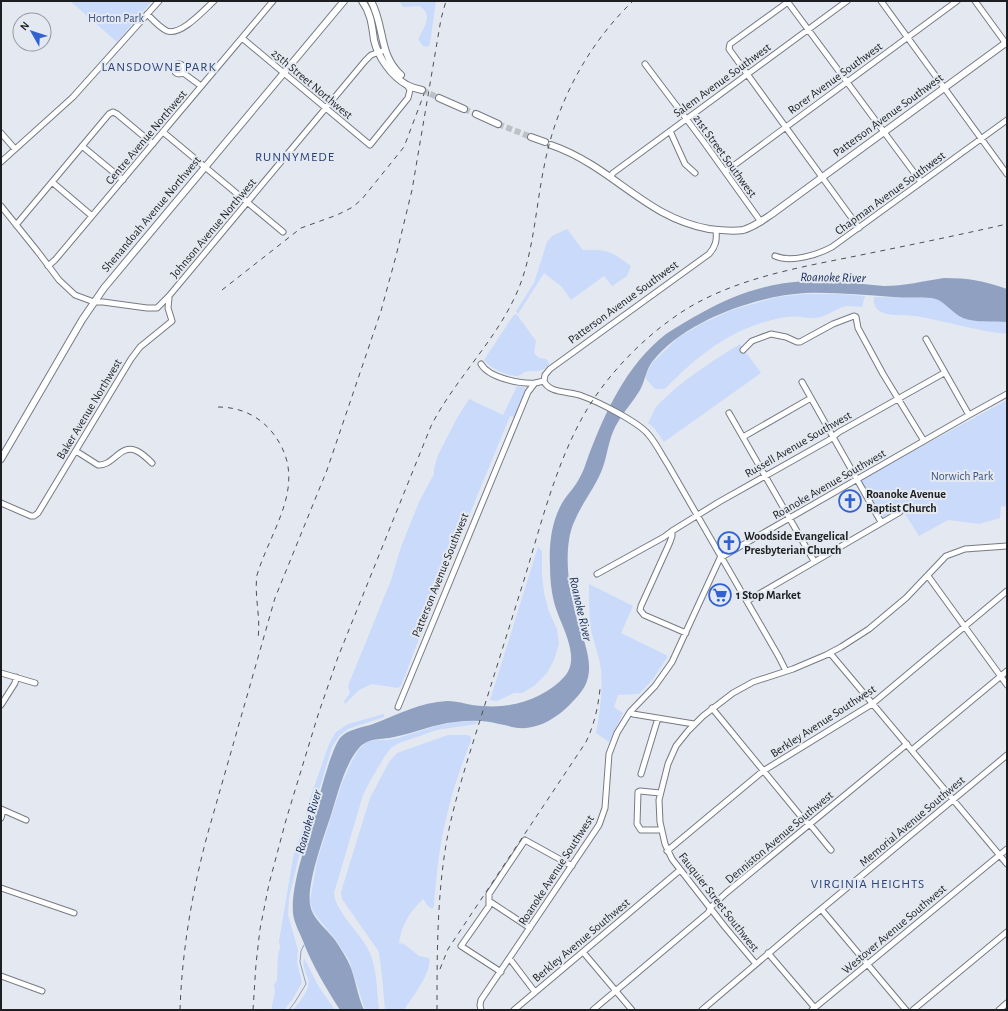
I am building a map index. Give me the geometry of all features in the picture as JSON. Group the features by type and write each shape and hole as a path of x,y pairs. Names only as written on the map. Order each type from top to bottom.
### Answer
{"main road":[{"name":"Shenandoah Avenue Northwest","path":"1,459 94,302 344,1"},
{"path":"362,1 370,16 378,52 392,73 407,85 422,90 399,73 391,64 385,50 378,17 371,1"},
{"name":"Patterson Avenue Southwest","path":"716,230 744,231 761,222 1007,43"},
{"path":"439,98 464,109"},
{"path":"476,114 498,124"},
{"path":"531,137 580,157 665,214 694,225 716,230"}],"street":[{"path":"1,162 73,96 160,1"},
{"path":"148,14 164,30 171,32 178,31 185,27 214,1"},
{"name":"Centre Avenue Northwest","path":"48,266 55,260 123,180 273,1"},
{"name":"Salem Avenue Southwest","path":"610,177 613,173 847,1"},
{"path":"881,1 1007,174"},
{"name":"Rorer Avenue Southwest","path":"725,172 957,1"},
{"path":"975,1 1007,43"},
{"path":"859,228 729,49 730,44 788,2 883,133 921,182"},
{"name":"25th Street Northwest","path":"242,38 370,145 408,98 410,90 407,85"},
{"name":"Johnson Avenue Northwest","path":"147,308 160,307 365,61 372,55 385,50"},
{"name":"21st Street Southwest","path":"645,64 761,222"},
{"path":"182,72 201,86"},
{"path":"16,225 111,113 117,114 153,144"},
{"name":"Chapman Avenue Southwest","path":"775,256 788,259 819,253 832,247 1007,120"},
{"path":"670,131 685,164 695,173"},
{"path":"163,132 204,168 283,232"},
{"path":"1,133 15,149"},
{"path":"82,146 123,180"},
{"path":"52,182 92,216"},
{"path":"1,206 59,280 70,292 80,298 94,302 147,308 168,313 169,296"},
{"name":"Patterson Avenue Southwest","path":"544,381 545,375 550,369 714,249 716,242 716,230"},
{"name":"Baker Avenue Northwest","path":"1,502 30,516 38,514 140,347 172,321 168,313"},
{"path":"743,350 752,340 771,334 800,342 833,324 854,316 856,317 858,328 924,441"},
{"path":"926,339 968,415"},
{"path":"481,364 484,369 506,380 521,383 535,383 544,381 551,389 576,394 602,405 640,426 648,434 747,601 786,671"},
{"name":"Russell Avenue Southwest","path":"597,574 664,537 839,432 944,372"},
{"path":"802,382 881,522"},
{"name":"Patterson Avenue Southwest","path":"398,707 514,425 528,392 535,383"},
{"name":"Roanoke Avenue Southwest","path":"481,1010 481,1000 572,866 602,818 605,808 610,748 619,728 630,712 662,677 672,662 718,561 968,415 1007,394"},
{"path":"743,437 811,398"},
{"path":"729,413 814,561"},
{"path":"76,451 98,465 107,463 121,452 130,449 140,453 152,463"},
{"path":"747,601 900,512"},
{"path":"672,531 670,542 640,608 644,615 686,633"},
{"name":"Fauquier Street Southwest","path":"756,964 680,870 667,851 661,830 659,808 660,793 671,755 680,740 694,724 712,708 733,693 753,682 802,666 830,653 859,636 898,606 942,560 950,554 973,548 1007,546"},
{"path":"928,576 1007,685"},
{"name":"Berkley Avenue Southwest","path":"667,851 764,770 873,703 1007,591"},
{"path":"830,653 1007,864"},
{"path":"912,750 1007,671"},
{"path":"1,673 36,683"},
{"path":"1,705 15,683 16,677"},
{"path":"712,708 831,850"},
{"path":"630,712 633,714 694,724"},
{"path":"641,774 658,718"},
{"name":"Denniston Avenue Southwest","path":"593,1010 708,913 710,908 726,893 907,744"},
{"name":"Memorial Avenue Southwest","path":"702,1010 768,953 1007,755"},
{"path":"660,793 638,792 636,824 641,830 661,830"},
{"path":"1,818 2,810 26,820"},
{"path":"501,972 461,946 489,906 489,894 525,840 572,866"},
{"name":"Westover Avenue Southwest","path":"814,1009 1007,849"},
{"name":"Berkley Avenue Southwest","path":"514,1010 680,870"},
{"path":"1,888 74,913"},
{"path":"489,901 530,928"},
{"path":"821,909 906,1010"},
{"path":"913,1010 1007,932"},
{"path":"582,952 632,1010"},
{"name":"Fauquier Street Southwest","path":"768,953 814,1009"},
{"path":"510,959 535,992"},
{"path":"1,976 42,991"},
{"path":"999,1010 1007,1003"}],"green space":[{"name":"Horton Park","path":"70,1 152,1 117,42"},
{"path":"399,1 436,1 430,44 428,47 423,46 418,39 423,30 427,17 424,9 419,6 403,7"},
{"path":"567,229 583,250 609,252 631,266 627,276 612,286 604,276 571,300 562,287 544,273 518,314 516,311 534,283 547,242 552,236"},
{"path":"805,294 865,296 862,307 847,306 816,318 780,318 746,329 717,344 703,354 665,389 655,389 646,379 646,375 652,363 679,337 703,323 732,310 777,297"},
{"path":"874,297 935,298 946,304 954,313 971,320 1007,322 1007,334 984,331 915,316 885,314 881,312 874,304"},
{"path":"516,314 536,341 534,353 539,358 546,359 549,365 542,370 527,371 517,376 508,375 499,371 490,366 484,360 513,316"},
{"path":"740,344 761,373 664,442 654,428 648,423 657,406 686,380"},
{"path":"517,386 524,387 526,391 515,417 510,416 455,550 450,557 401,686 398,688 372,684 359,690 345,704 344,701 350,693 348,686 391,580 401,547 419,502 434,474 434,468 438,455 457,418 469,399 503,415"},
{"name":"Norwich Park","path":"1007,400 1007,507 1001,506 1000,518 979,524 948,520 919,536 902,509 882,520 860,480"},
{"path":"538,547 542,551 544,593 549,612 557,629 559,644 554,660 547,673 534,686 522,693 514,693 497,701 490,700"},
{"path":"589,584 633,606 621,633 668,656 653,679 639,694 618,695 614,707 623,713 609,742 596,733 601,701 602,677 591,630 589,613"},
{"path":"384,714 384,717 348,729 339,736 332,747 298,860 289,898 288,915 298,950 297,962 302,983 284,1010 271,1010 275,992 274,985 277,980 278,955 280,948 279,941 293,858 306,816 308,804 329,744 336,732 348,724"},
{"path":"455,722 478,722 477,724 437,730 399,743 391,748 363,795 334,893 339,908 366,946 374,966 379,1010 365,1010 349,960 336,940 313,912 310,901 317,861 342,783 359,749 367,742 398,738 436,726"},
{"path":"448,735 468,735 471,737 471,740 456,782 443,832 434,907 432,909 423,899 407,919 402,930 399,943 404,944 419,956 429,958 428,970 421,985 404,1010 385,1010 379,952 342,899 341,892 370,798 389,762 397,753"},
{"path":"304,958 319,987 335,1010 293,1010 304,996 308,987"}],"shaded area":[{"path":"944,278 976,280 1007,289 1007,322 968,320 959,316 941,301 932,298 827,293 785,295 743,305 701,323 682,334 666,347 652,362 648,368 640,390 615,427 604,464 578,513 569,538 568,570 571,595 586,647 589,666 589,675 581,692 554,718 537,726 518,728 477,721 447,723 389,738 371,740 359,748 349,763 320,849 313,873 310,895 311,909 320,924 335,940 349,964 364,1010 340,1010 311,959 296,924 293,913 294,893 298,871 324,777 335,746 343,735 351,731 418,706 447,701 478,706 505,706 517,704 538,696 557,684 565,676 570,668 570,649 568,639 554,602 551,588 551,536 557,514 562,503 582,473 609,408 628,375 639,360 666,334 715,306 752,290 792,282 835,281 892,286"}],"waterway":[{"path":"289,1010 306,984 300,962 301,951 304,945"}],"tunnel":[{"path":"422,90 439,98"},
{"path":"464,109 476,114"},
{"path":"498,124 531,137"}],"railway":[{"path":"180,1010 185,944 197,879 207,836 275,598 327,470 381,311 412,190 441,19 446,1"},
{"path":"253,1010 260,929 269,884 286,820 318,715 338,657 431,426 441,408 490,340 520,285 532,242 541,182 549,144 565,98 588,56 601,37 616,18 633,1"},
{"path":"222,290 301,228 337,215 353,207 362,199 404,147 424,94"},
{"path":"437,1010 439,903 447,839 456,799 552,487 570,441 581,420 602,387 624,361 661,327 688,308 729,288 772,274 1007,224"},
{"path":"218,407 241,410 267,426 283,450 288,468 288,486 285,504 257,575 256,591 259,622 258,638"},
{"path":"440,969 448,949 586,742 595,716 600,689"}],"place":[{"name":"Roanoke Avenue Baptist Church","path":"850,501"},
{"name":"Woodside Evangelical Presbyterian Church","path":"729,543"},
{"name":"1 Stop Market","path":"720,595"}],"district":[{"name":"LANSDOWNE PARK","path":"159,67"},
{"name":"RUNNYMEDE","path":"295,157"},
{"name":"VIRGINIA HEIGHTS","path":"868,884"}],"water label":[{"name":"Roanoke River","path":"833,278"},
{"name":"Roanoke River","path":"580,609"},
{"name":"Roanoke River","path":"309,822"}]}
